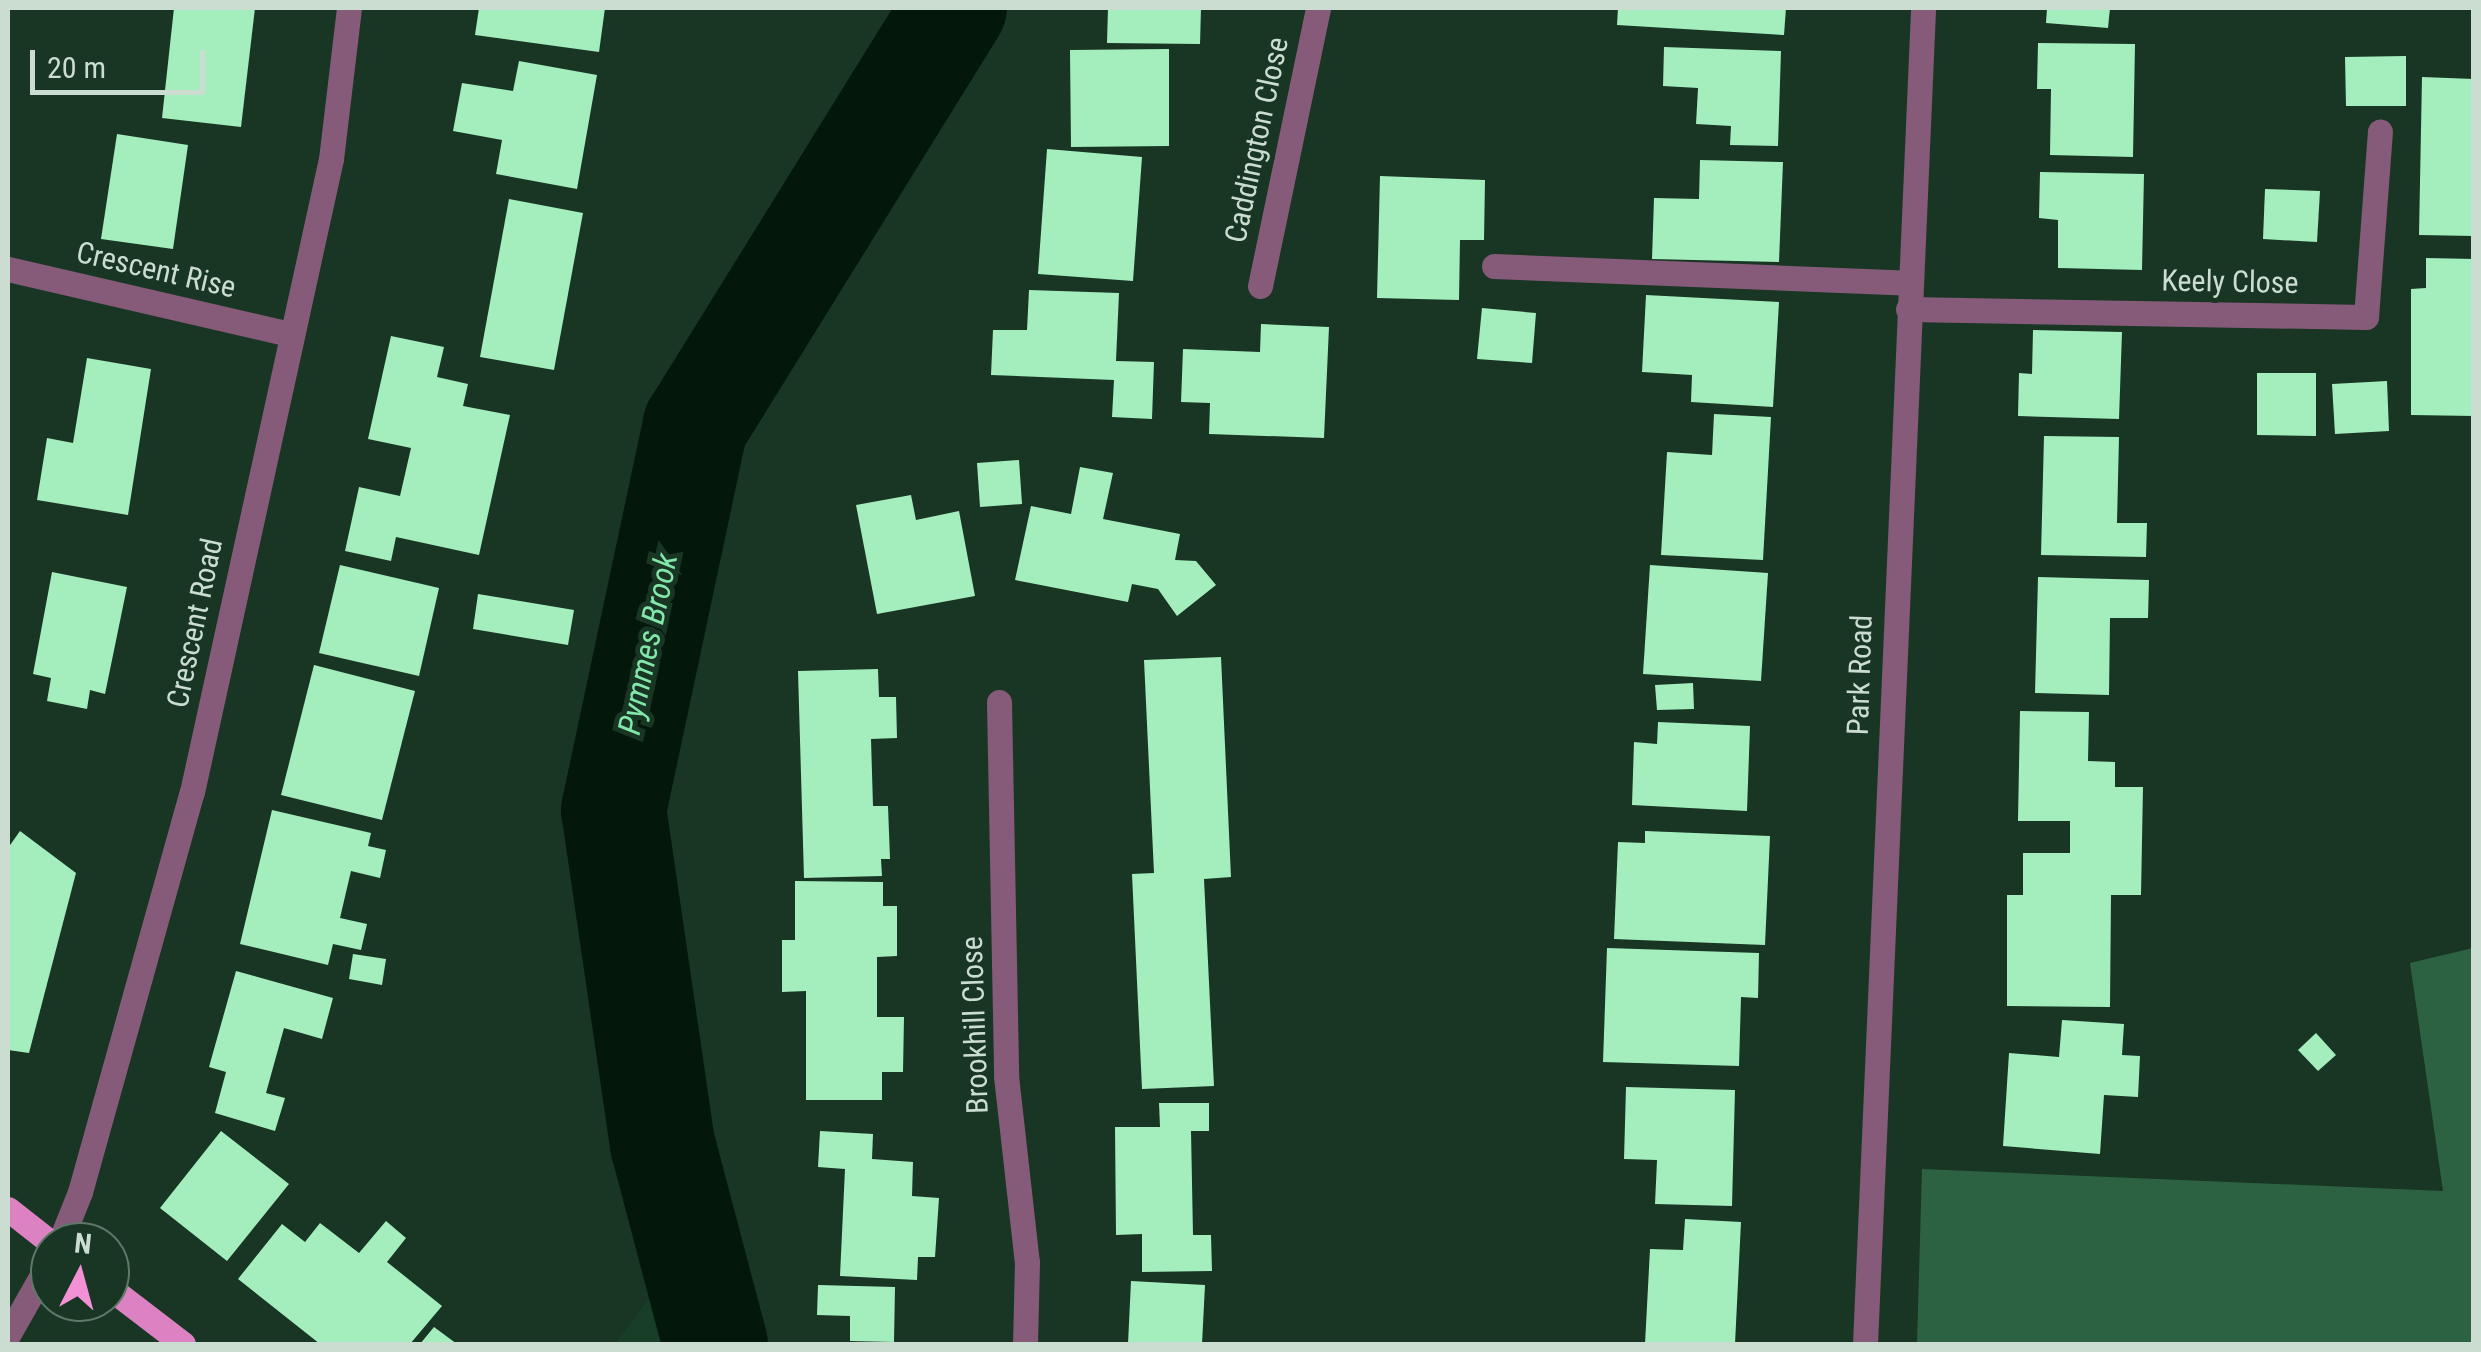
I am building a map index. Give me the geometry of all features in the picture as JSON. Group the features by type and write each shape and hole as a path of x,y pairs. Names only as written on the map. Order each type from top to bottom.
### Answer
{"main road":[{"path":"8,1209 30,1226"},
{"path":"130,1303 183,1344"}],"street":[{"name":"Crescent Road","path":"68,1222 80,1192 192,792 330,159 349,8"},
{"name":"Caddington Close","path":"1260,286 1318,8"},
{"name":"Park Road","path":"1864,1344 1922,8"},
{"name":"Keely Close","path":"1908,309 2366,317 2380,132"},
{"path":"1494,266 1909,283"},
{"name":"Crescent Rise","path":"8,269 290,334"},
{"name":"Brookhill Close","path":"999,702 1006,1076 1026,1262 1026,1344"},
{"path":"8,1335 30,1296"}],"shaded area":[{"path":"2473,948 2473,1344 1917,1344 1922,1169 2443,1191 2410,963"},
{"path":"683,1254 713,1344 615,1344"}],"building":[{"path":"174,8 255,8 241,127 162,118"},
{"path":"479,8 605,8 599,52 475,35"},
{"path":"1108,8 1201,8 1200,44 1107,43"},
{"path":"1618,8 1786,8 1784,35 1617,25"},
{"path":"2047,8 2110,8 2108,28 2046,23"},
{"path":"2038,43 2135,44 2133,157 2050,155 2051,89 2037,89"},
{"path":"1664,47 1781,51 1778,146 1730,145 1731,126 1696,124 1698,88 1663,86"},
{"path":"1169,49 1169,146 1071,147 1070,50"},
{"path":"2406,56 2406,106 2346,106 2345,57"},
{"path":"519,61 597,75 577,189 496,174 502,140 453,131 462,83 513,91"},
{"path":"2422,77 2474,79 2474,236 2419,235"},
{"path":"117,134 188,145 173,249 101,239"},
{"path":"1047,149 1142,157 1133,281 1038,274"},
{"path":"1700,160 1783,162 1779,262 1652,259 1654,198 1699,199"},
{"path":"2040,172 2144,174 2142,270 2058,268 2058,220 2039,218"},
{"path":"1380,176 1485,180 1484,240 1460,240 1459,300 1377,298"},
{"path":"2265,189 2320,191 2317,242 2263,239"},
{"path":"509,199 583,213 554,370 480,357"},
{"path":"2426,258 2474,259 2474,416 2411,415 2411,289 2426,288"},
{"path":"1029,290 1119,293 1116,361 1154,362 1152,419 1112,417 1114,380 991,375 993,330 1027,330"},
{"path":"1646,295 1779,302 1773,407 1691,402 1692,375 1642,372"},
{"path":"1482,308 1536,313 1532,363 1477,359"},
{"path":"1261,324 1329,327 1324,438 1209,434 1210,403 1181,402 1183,349 1260,352"},
{"path":"2033,330 2122,332 2119,419 2018,416 2019,373 2032,374"},
{"path":"391,336 444,347 437,377 468,384 463,406 510,415 479,555 396,537 391,561 345,551 359,487 400,496 411,448 368,439"},
{"path":"87,358 151,369 128,515 37,500 47,438 73,443"},
{"path":"2257,373 2316,373 2316,436 2257,435"},
{"path":"2387,381 2389,431 2335,434 2332,384"},
{"path":"1714,414 1771,417 1763,560 1661,555 1667,452 1712,455"},
{"path":"2044,436 2119,437 2117,523 2147,523 2146,557 2041,555"},
{"path":"1019,460 1022,504 980,507 977,463"},
{"path":"1080,467 1113,473 1103,519 1180,534 1175,560 1196,561 1216,585 1177,616 1158,589 1132,584 1128,602 1015,580 1031,506 1071,514"},
{"path":"911,495 916,520 959,511 975,596 877,614 856,505"},
{"path":"340,565 439,588 419,676 319,653"},
{"path":"1650,565 1768,573 1761,681 1643,674"},
{"path":"52,572 127,587 105,694 90,690 87,709 47,701 51,678 33,674"},
{"path":"2038,577 2149,580 2148,618 2110,618 2109,695 2035,693"},
{"path":"478,594 574,610 568,645 473,629"},
{"path":"1221,657 1231,877 1204,879 1214,1086 1142,1089 1132,874 1154,873 1144,660"},
{"path":"314,665 415,691 382,820 281,795"},
{"path":"878,669 879,697 896,697 897,738 871,739 873,806 888,806 890,859 881,859 882,876 804,878 798,671"},
{"path":"1693,683 1694,709 1657,710 1655,685"},
{"path":"2020,711 2089,712 2088,761 2115,762 2115,787 2143,787 2141,895 2111,895 2110,1007 2007,1006 2007,895 2023,895 2023,853 2070,853 2070,821 2018,821"},
{"path":"1658,722 1750,726 1747,811 1632,805 1634,742 1657,744"},
{"path":"272,810 371,833 368,846 386,850 380,878 351,871 340,918 367,924 361,950 333,944 328,965 240,944"},
{"path":"20,831 76,873 29,1053 8,1050 8,848"},
{"path":"1645,831 1770,836 1765,945 1614,939 1618,842 1645,843"},
{"path":"795,881 883,882 883,906 897,906 897,956 877,957 877,1017 904,1017 903,1072 882,1072 882,1100 806,1100 806,991 782,992 782,940 795,940"},
{"path":"1607,948 1759,953 1758,998 1741,997 1739,1066 1603,1062"},
{"path":"353,954 386,959 382,985 349,979"},
{"path":"236,971 333,998 322,1039 284,1028 266,1093 285,1098 275,1131 215,1113 226,1072 209,1067"},
{"path":"2062,1020 2124,1024 2122,1055 2140,1056 2138,1097 2104,1095 2100,1154 2003,1146 2009,1053 2059,1057"},
{"path":"2316,1033 2336,1055 2318,1071 2298,1050"},
{"path":"1626,1087 1735,1090 1732,1206 1655,1204 1657,1160 1624,1159"},
{"path":"1159,1103 1209,1103 1209,1131 1191,1131 1193,1235 1211,1235 1212,1271 1142,1272 1142,1234 1116,1235 1115,1127 1160,1127"},
{"path":"221,1131 289,1184 227,1261 160,1208"},
{"path":"820,1131 873,1134 872,1159 913,1162 912,1196 939,1198 935,1257 918,1257 917,1280 840,1276 845,1169 818,1167"},
{"path":"1685,1219 1741,1222 1735,1344 1645,1344 1650,1249 1683,1250"},
{"path":"386,1221 406,1238 387,1262 442,1306 410,1344 320,1344 238,1279 282,1224 305,1242 320,1223 359,1253"},
{"path":"1131,1281 1205,1285 1202,1344 1128,1344"},
{"path":"818,1285 895,1287 894,1342 850,1341 850,1316 817,1315"},
{"path":"434,1327 457,1344 420,1344"}],"waterway":[{"name":"Pymmes Brook","path":"715,1344 662,1144 613,810 695,425 954,8"}]}
